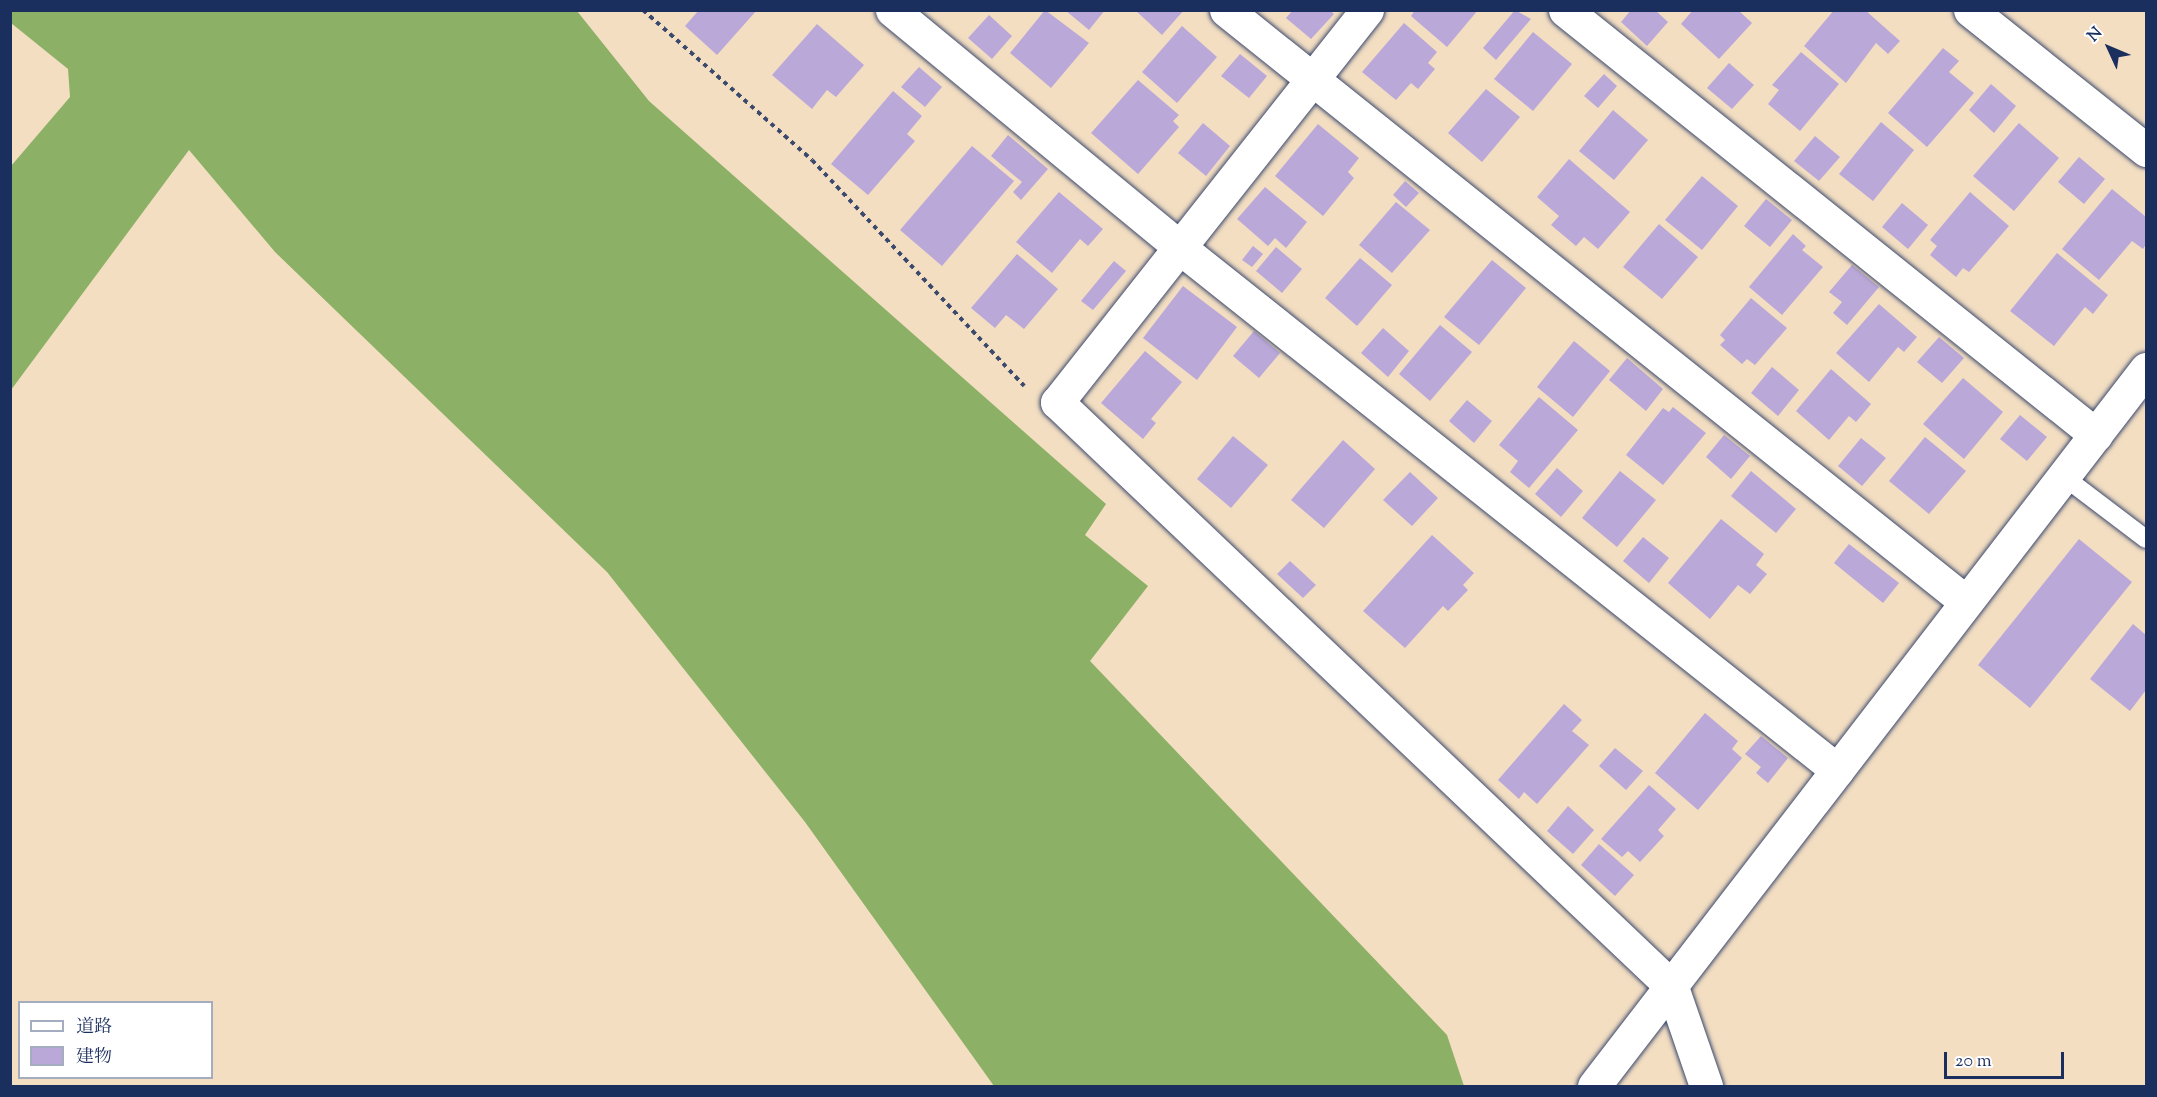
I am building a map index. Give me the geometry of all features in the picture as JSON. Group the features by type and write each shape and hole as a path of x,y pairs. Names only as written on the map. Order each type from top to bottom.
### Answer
{"street":[{"path":"892,10 1179,247 1837,770"},
{"path":"1227,10 1965,601"},
{"path":"1367,10 1057,402 1672,987 1706,1086"},
{"path":"1564,10 2096,435"},
{"path":"1970,10 2146,150"},
{"path":"1594,1086 1672,987 1965,601 2146,369"}],"lane":[{"path":"2063,476 2146,538"}],"path":[{"path":"643,10 812,160 1017,383 1057,402"}],"green space":[{"path":"11,10 577,11 649,101 1106,504 1085,535 1148,586 1090,661 1447,1035 1464,1086 994,1086 805,822 607,572 275,252 189,150 11,390 11,166 70,97 68,69 11,23"}],"building":[{"path":"699,10 757,10 717,55 685,26"},
{"path":"1045,10 1089,43 1051,88 1010,53"},
{"path":"1065,10 1105,10 1089,30"},
{"path":"1135,10 1184,10 1162,35"},
{"path":"1293,10 1330,10 1334,14 1311,39 1286,18"},
{"path":"1415,10 1478,10 1447,47 1411,16"},
{"path":"1515,10 1531,19 1496,60 1483,48"},
{"path":"1631,10 1655,10 1668,22 1647,46 1621,22"},
{"path":"1693,10 1738,10 1752,23 1719,59 1681,24"},
{"path":"1834,10 1865,10 1900,41 1888,54 1876,43 1846,83 1804,46"},
{"path":"989,15 1012,36 992,59 968,38"},
{"path":"1404,23 1437,52 1428,63 1435,69 1418,89 1411,83 1396,100 1362,72"},
{"path":"817,24 864,65 836,97 827,90 812,109 772,75"},
{"path":"1182,26 1217,57 1177,103 1142,72"},
{"path":"1533,32 1572,64 1533,111 1494,79"},
{"path":"1943,48 1959,61 1949,72 1974,93 1927,147 1888,113"},
{"path":"1801,52 1839,84 1800,131 1768,104 1779,90 1772,85"},
{"path":"1240,54 1267,76 1249,98 1221,76"},
{"path":"1729,63 1754,85 1732,109 1707,88"},
{"path":"919,67 942,87 925,107 901,87"},
{"path":"1604,74 1617,86 1598,108 1584,96"},
{"path":"1138,80 1179,115 1173,121 1179,127 1138,174 1091,133"},
{"path":"1991,84 2016,106 1994,133 1969,110"},
{"path":"1486,89 1520,117 1482,162 1448,133"},
{"path":"893,91 922,116 907,134 915,141 868,195 831,164"},
{"path":"1613,110 1648,140 1614,180 1579,151"},
{"path":"1881,122 1914,150 1873,201 1839,174"},
{"path":"1203,123 1230,146 1206,176 1178,153"},
{"path":"2019,123 2059,158 2014,211 1973,176"},
{"path":"1318,124 1359,158 1348,172 1354,178 1323,216 1275,176"},
{"path":"1008,135 1048,169 1021,200 1013,192 1022,182 991,156"},
{"path":"1815,136 1840,157 1819,181 1794,161"},
{"path":"972,146 1014,181 942,266 900,230"},
{"path":"2079,157 2105,179 2084,204 2058,182"},
{"path":"1569,159 1630,212 1598,249 1584,237 1576,246 1551,225 1559,216 1537,197"},
{"path":"1702,176 1738,206 1702,250 1665,220"},
{"path":"1405,181 1419,193 1406,207 1393,195"},
{"path":"1265,187 1307,222 1286,248 1275,238 1268,246 1237,219"},
{"path":"2112,189 2146,217 2146,244 2143,249 2132,241 2099,280 2062,249"},
{"path":"1059,192 1103,229 1088,246 1080,239 1052,273 1016,242"},
{"path":"1970,192 2009,226 1969,272 1963,268 1956,277 1930,255 1937,246 1930,240"},
{"path":"1766,199 1792,220 1770,247 1744,226"},
{"path":"1396,202 1430,230 1392,273 1359,245"},
{"path":"1902,203 1928,225 1908,249 1882,227"},
{"path":"1659,224 1698,257 1662,299 1623,267"},
{"path":"1793,234 1806,246 1802,250 1823,267 1782,315 1749,287"},
{"path":"1253,246 1263,254 1252,267 1242,260"},
{"path":"1276,247 1302,269 1282,293 1256,271"},
{"path":"2057,253 2108,295 2093,314 2085,307 2054,346 2010,311"},
{"path":"1017,254 1058,289 1024,329 1006,315 995,328 971,308"},
{"path":"1360,258 1392,285 1357,326 1325,298"},
{"path":"1492,260 1526,288 1479,345 1444,317"},
{"path":"1114,261 1126,271 1093,310 1081,301"},
{"path":"1852,265 1879,287 1847,325 1833,313 1842,302 1829,292"},
{"path":"1183,286 1237,327 1197,380 1143,338"},
{"path":"1751,298 1787,328 1755,365 1747,359 1742,364 1720,345 1725,340 1720,335"},
{"path":"1879,304 1917,337 1904,352 1898,347 1869,382 1836,353"},
{"path":"1440,325 1472,352 1430,401 1399,374"},
{"path":"1383,328 1409,351 1388,377 1361,353"},
{"path":"1254,331 1280,353 1259,378 1233,356"},
{"path":"1939,337 1964,358 1942,383 1917,362"},
{"path":"1574,341 1610,371 1573,417 1537,387"},
{"path":"1145,351 1182,382 1151,419 1156,423 1143,439 1101,403"},
{"path":"1627,358 1663,389 1646,411 1609,380"},
{"path":"1772,367 1799,390 1778,416 1751,393"},
{"path":"1831,369 1871,404 1856,422 1849,416 1829,440 1796,411"},
{"path":"1963,378 2003,412 1964,459 1923,424"},
{"path":"1539,397 1578,430 1529,488 1510,472 1518,461 1499,445"},
{"path":"1467,400 1492,421 1474,443 1449,421"},
{"path":"1673,407 1706,433 1663,485 1626,455 1663,408 1669,412"},
{"path":"2020,415 2047,437 2027,461 2000,439"},
{"path":"1724,435 1750,456 1731,479 1706,457"},
{"path":"1233,436 1268,465 1231,508 1197,479"},
{"path":"1925,437 1966,471 1929,514 1889,481"},
{"path":"1861,438 1886,458 1862,486 1838,466"},
{"path":"1343,440 1375,469 1324,528 1291,500"},
{"path":"1557,468 1583,491 1561,517 1535,494"},
{"path":"1620,471 1656,500 1617,547 1582,518"},
{"path":"1751,471 1796,509 1776,533 1731,496"},
{"path":"1410,472 1438,498 1412,526 1383,500"},
{"path":"1721,519 1764,554 1756,565 1767,574 1750,594 1738,585 1710,619 1668,583"},
{"path":"1432,535 1474,573 1463,585 1468,590 1448,611 1443,606 1405,648 1363,611"},
{"path":"1643,537 1669,558 1649,583 1623,561"},
{"path":"2079,539 2132,582 2030,708 1978,665"},
{"path":"1849,544 1899,583 1883,603 1834,563"},
{"path":"1290,561 1316,585 1303,598 1277,574"},
{"path":"2133,624 2146,635 2146,690 2130,711 2090,679"},
{"path":"1564,704 1582,720 1572,731 1589,745 1537,804 1524,792 1519,799 1498,780"},
{"path":"1705,713 1738,741 1732,749 1742,758 1698,810 1655,773"},
{"path":"1761,736 1788,758 1768,783 1756,773 1761,767 1745,754"},
{"path":"1615,748 1643,771 1626,790 1599,766"},
{"path":"1649,785 1676,809 1658,830 1664,836 1640,862 1628,851 1622,857 1601,839"},
{"path":"1568,806 1594,830 1573,854 1547,831"},
{"path":"1599,844 1634,875 1615,896 1581,865"}]}
